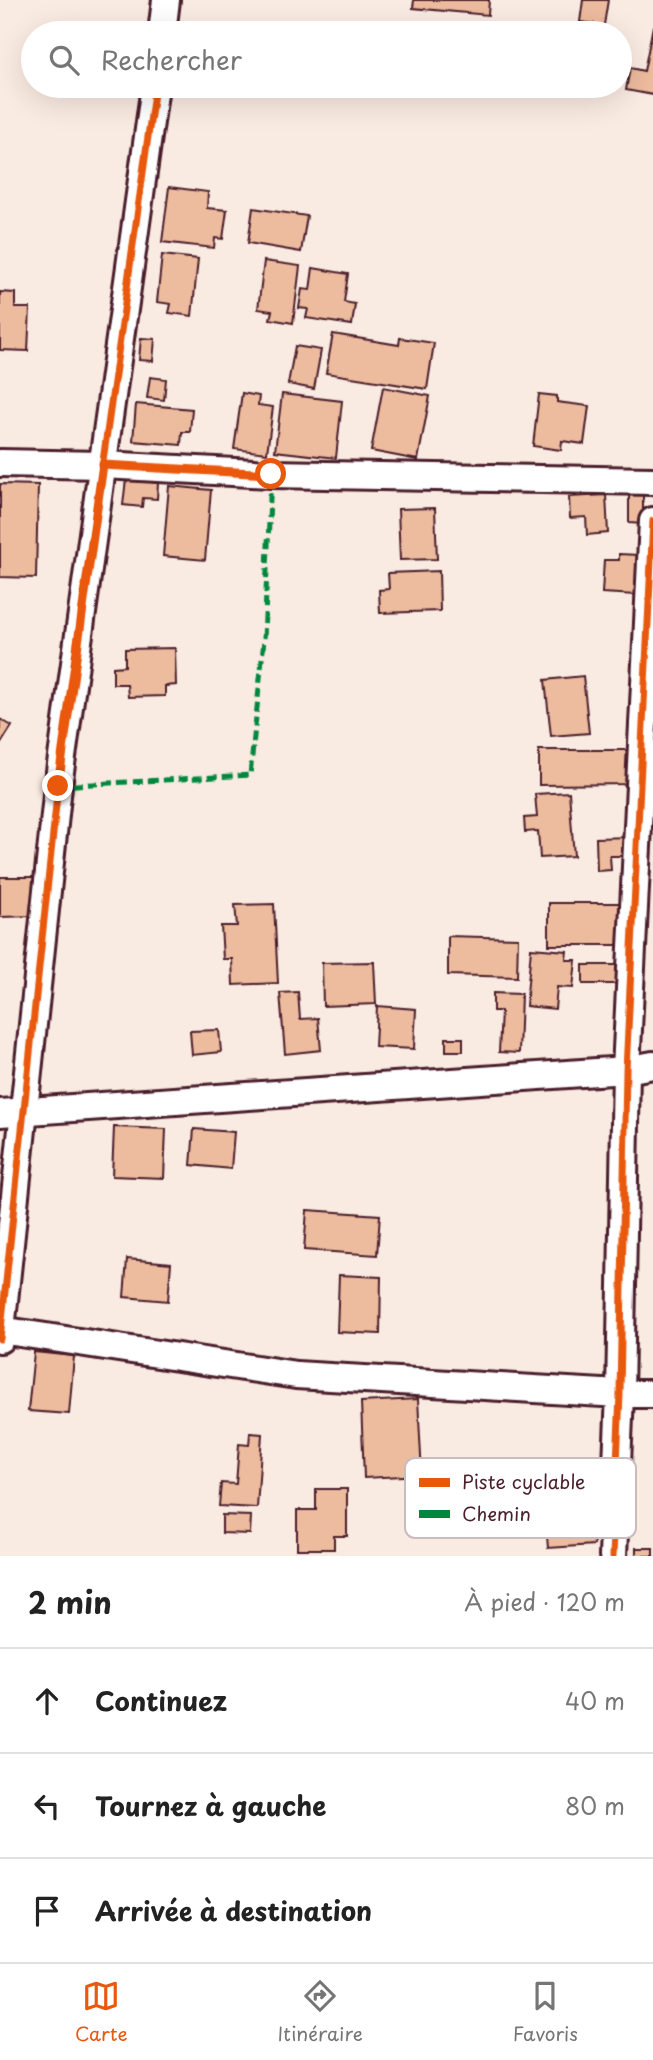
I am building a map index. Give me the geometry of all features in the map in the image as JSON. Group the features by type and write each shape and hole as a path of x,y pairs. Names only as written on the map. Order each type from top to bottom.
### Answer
{"street":[{"path":"163,21 166,0"},
{"path":"0,1339 11,1113 153,98"},
{"path":"0,463 103,465 271,474 653,481"},
{"path":"618,1458 626,1070 653,521"},
{"path":"11,1113 626,1070 653,1065"},
{"path":"0,1330 296,1375 621,1395 653,1394"},
{"path":"613,1556 614,1538"}],"building":[{"path":"414,0 489,0 488,15 413,8"},
{"path":"583,0 608,0 605,21 580,21"},
{"path":"653,26 653,95 632,91 632,68 644,71"},
{"path":"169,187 208,192 207,208 227,210 223,239 215,238 214,248 162,242"},
{"path":"253,208 307,216 301,252 248,243"},
{"path":"162,255 198,259 192,316 169,313 171,304 157,302"},
{"path":"264,261 300,266 293,323 270,319 272,311 258,309"},
{"path":"313,268 348,274 344,302 355,304 352,325 306,318 308,309 299,308 302,289 310,290"},
{"path":"0,292 15,293 15,308 30,308 28,351 0,350"},
{"path":"333,334 399,345 400,338 434,343 427,389 326,373"},
{"path":"141,338 155,339 153,361 139,360"},
{"path":"295,346 321,350 314,389 288,384"},
{"path":"150,377 166,379 164,400 147,398"},
{"path":"383,387 430,396 418,460 371,451"},
{"path":"242,393 259,396 258,405 273,407 267,453 234,449"},
{"path":"282,394 342,401 336,458 275,451"},
{"path":"539,394 557,396 557,402 589,406 584,444 562,441 561,450 533,446"},
{"path":"136,404 192,409 190,432 182,432 181,445 133,441"},
{"path":"126,479 158,483 157,499 143,498 142,507 123,505"},
{"path":"0,484 38,485 36,578 0,577"},
{"path":"169,486 211,490 205,560 163,556"},
{"path":"606,495 608,533 587,535 586,517 570,518 569,497"},
{"path":"629,495 643,495 643,524 629,523"},
{"path":"435,508 437,559 400,560 398,509"},
{"path":"619,554 638,555 636,595 602,593 604,560 619,560"},
{"path":"439,571 440,611 380,613 379,590 389,589 388,573"},
{"path":"175,648 176,685 165,686 165,696 128,697 127,684 113,684 113,667 125,666 125,649"},
{"path":"583,676 589,733 551,736 545,680"},
{"path":"0,719 12,726 0,745"},
{"path":"539,750 633,750 634,784 539,785"},
{"path":"569,792 574,856 540,858 538,831 525,832 524,818 537,817 535,794"},
{"path":"630,837 630,856 610,856 611,870 597,871 596,838"},
{"path":"0,877 34,877 35,916 0,917"},
{"path":"549,903 620,903 620,945 549,945"},
{"path":"274,904 278,983 233,985 232,959 223,959 221,926 237,926 235,905"},
{"path":"448,936 518,938 517,977 448,975"},
{"path":"531,948 567,951 566,960 576,960 573,988 557,987 555,1009 526,1006"},
{"path":"374,962 376,1004 323,1006 322,963"},
{"path":"583,965 624,965 624,984 583,984"},
{"path":"298,992 300,1019 318,1018 321,1050 285,1054 280,993"},
{"path":"493,993 521,994 519,1053 499,1052 501,1011 493,1011"},
{"path":"377,1006 416,1009 414,1049 375,1047"},
{"path":"219,1030 221,1052 192,1055 190,1031"},
{"path":"446,1038 463,1038 463,1051 446,1051"},
{"path":"114,1127 166,1129 164,1178 112,1176"},
{"path":"194,1129 234,1132 231,1169 191,1165"},
{"path":"307,1210 380,1215 377,1255 304,1250"},
{"path":"127,1259 171,1263 168,1301 124,1297"},
{"path":"339,1275 381,1277 380,1334 337,1332"},
{"path":"34,1352 74,1356 69,1414 28,1411"},
{"path":"418,1399 421,1458 405,1458 405,1476 364,1478 361,1402"},
{"path":"250,1433 262,1434 257,1508 219,1506 221,1483 236,1484 239,1444 249,1445"},
{"path":"316,1489 347,1489 347,1536 334,1536 334,1549 297,1549 297,1510 316,1510"},
{"path":"222,1515 251,1516 250,1534 222,1533"},
{"path":"547,1538 593,1538 594,1545 548,1548"},
{"path":"636,1548 653,1548 653,1556 636,1556"}],"marked path":[{"path":"58,786 250,775 264,640 271,474"}],"cycle path":[{"path":"0,1339 58,786 153,98"},
{"path":"617,1458 626,1070 653,521"},
{"path":"613,1556 614,1538"}],"route":[{"path":"58,786 103,465 271,474"}]}
